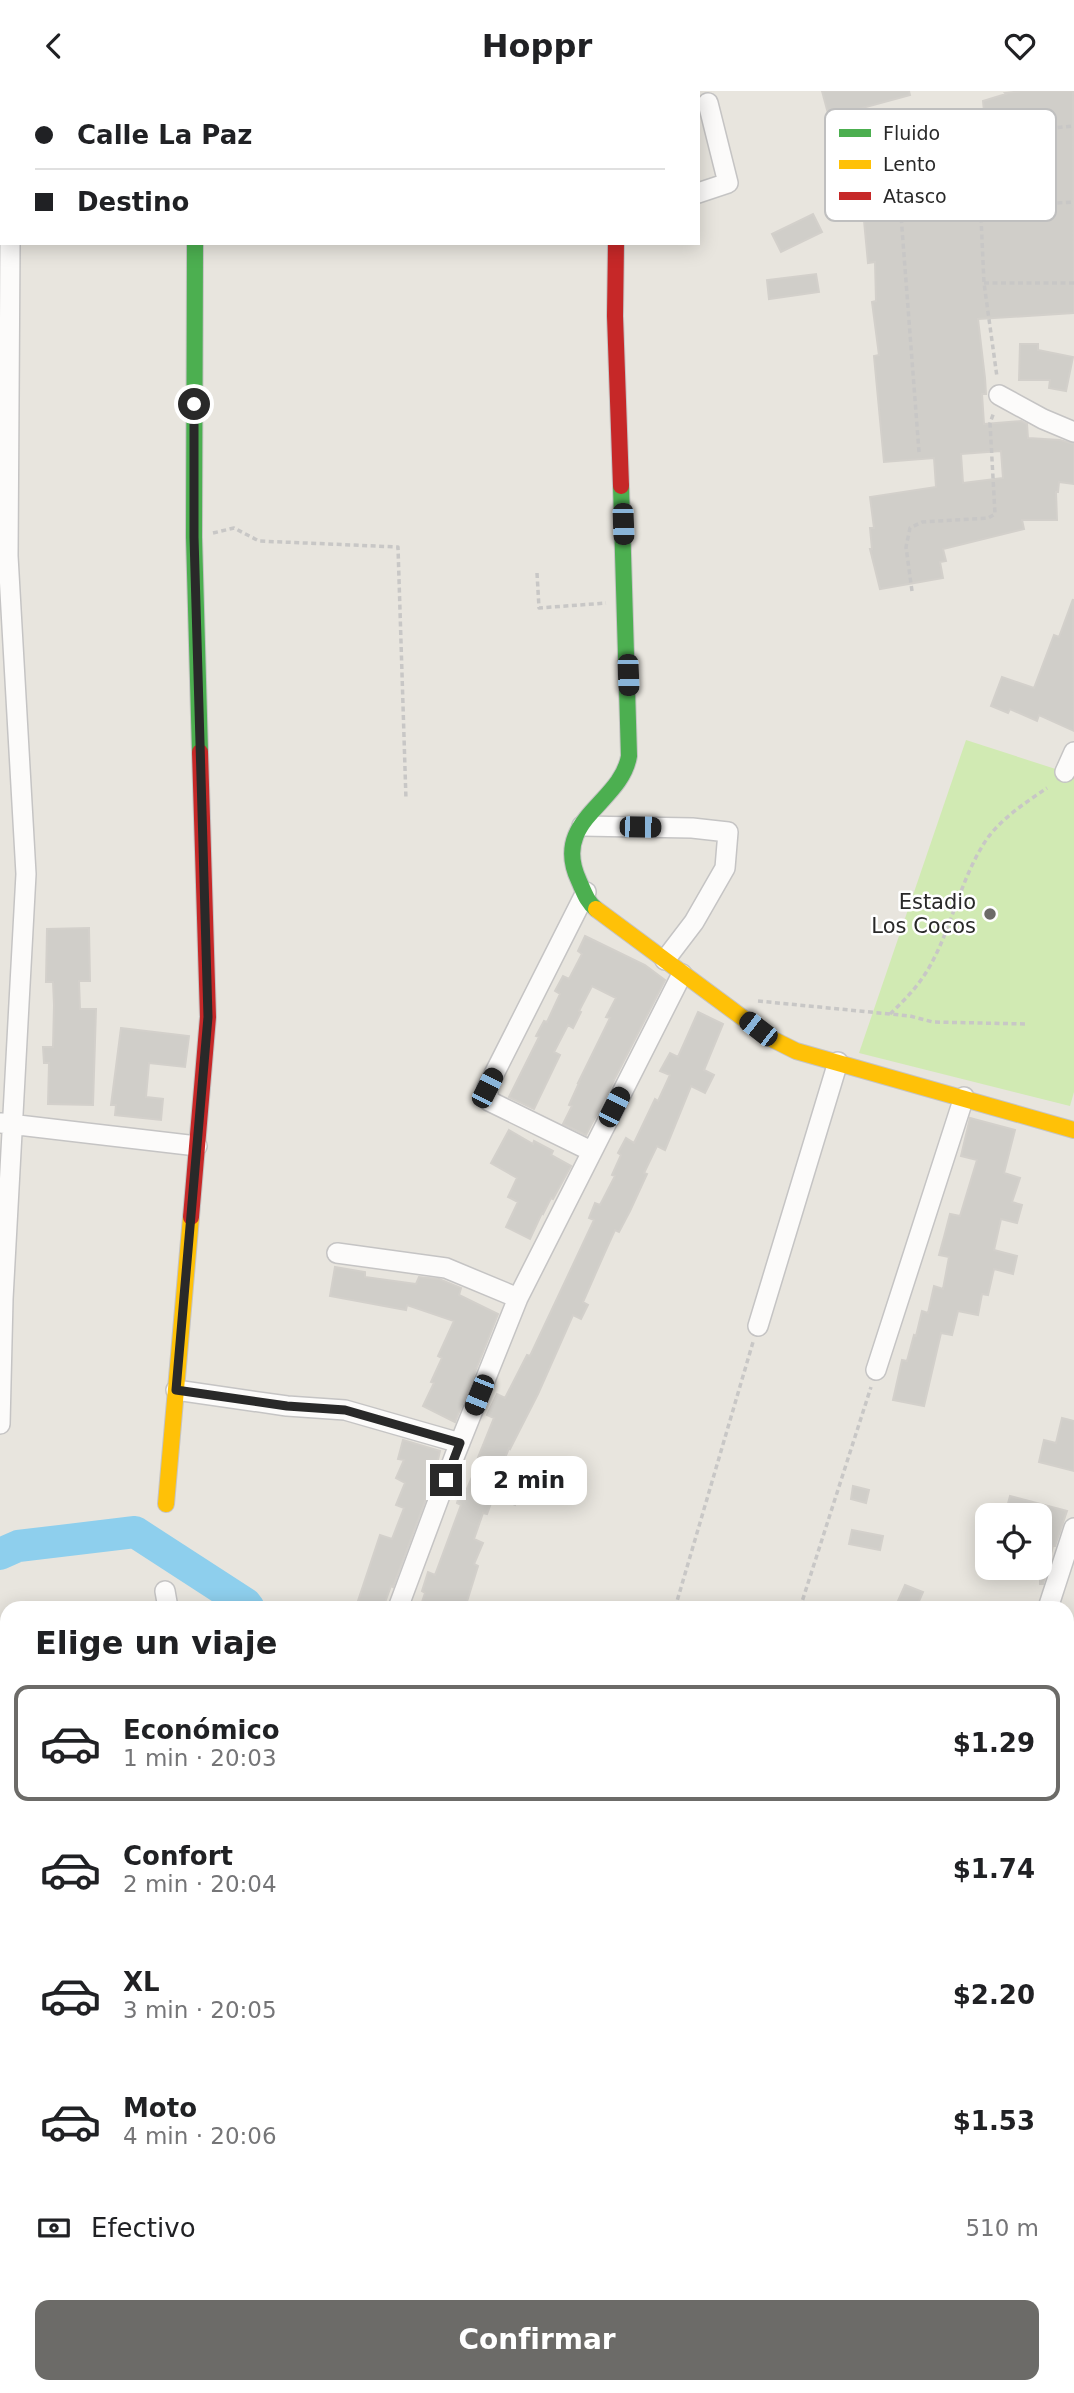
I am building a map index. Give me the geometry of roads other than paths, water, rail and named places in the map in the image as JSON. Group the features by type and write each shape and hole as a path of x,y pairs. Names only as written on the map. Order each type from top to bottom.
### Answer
{"street":[{"path":"700,192 728,183 708,103"},
{"path":"0,1424 9,1038 26,874 4,556 10,245"},
{"path":"166,1504 208,1017 194,537 195,245"},
{"path":"616,245 615,316 630,748 627,767 582,825 570,849 573,867 589,904 770,1038 796,1051 1074,1130"},
{"path":"999,395 1074,432"},
{"path":"1065,772 1074,752"},
{"path":"582,825 692,828 728,832 725,868 694,922 665,960"},
{"path":"586,892 487,1088 487,1095 489,1101 591,1151"},
{"path":"401,1601 518,1299 682,974"},
{"path":"758,1326 838,1062"},
{"path":"876,1370 964,1097"},
{"path":"6,1123 197,1146"},
{"path":"337,1254 446,1268 518,1299"},
{"path":"176,1390 287,1406 345,1410 460,1443"},
{"path":"1051,1601 1068,1564 1074,1528"}],"waterway":[{"path":"0,1554 18,1546 135,1532 241,1601"}],"place":[{"name":"Estadio Los Cocos","path":"990,914"}]}
